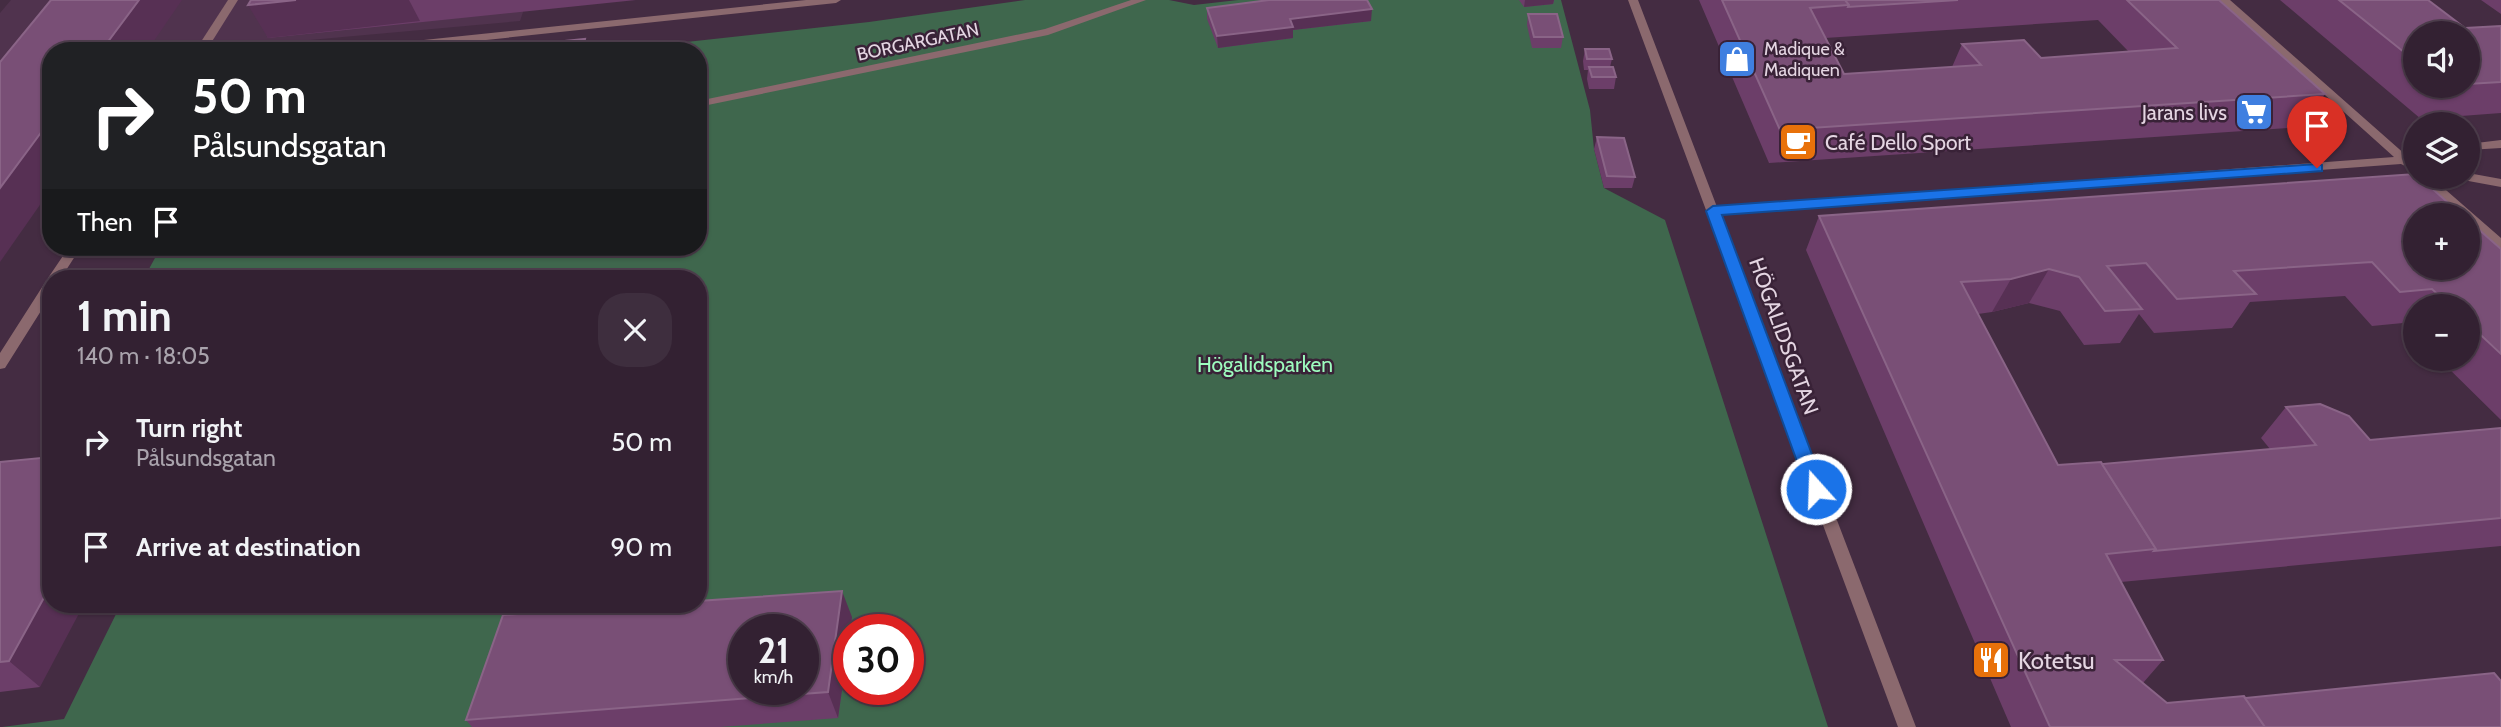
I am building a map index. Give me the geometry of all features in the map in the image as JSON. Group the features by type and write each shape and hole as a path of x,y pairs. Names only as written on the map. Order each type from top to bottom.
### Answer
{"street":[{"path":"206,42 233,0"},
{"path":"433,42 836,0"},
{"name":"BORGARGATAN","path":"707,102 1048,32 1141,0"},
{"name":"HÖGALIDSGATAN","path":"1633,0 1907,727"},
{"path":"2224,0 2403,154"},
{"path":"2480,146 2501,144"},
{"path":"1713,211 2403,164"},
{"path":"2480,179 2501,183"},
{"path":"2438,189 2501,245"},
{"path":"0,364 42,298"}],"shaded area":[{"path":"11,0 527,0 520,21 288,42 42,42 42,71 0,166 0,13"}],"green space":[{"name":"Högalidsparken","path":"1025,0 1169,0 1194,5 1238,0 1561,0 1590,110 1594,149 1604,188 1665,220 1828,727 2,727 64,719 117,613 707,613 707,270 148,270 156,256 707,256 707,42 686,42 869,22"}],"building":[{"path":"51,0 139,0 108,42 42,42 42,131 0,188 0,62"},
{"path":"251,0 296,0 248,5"},
{"path":"1269,0 1367,0 1372,9 1290,19 1293,27 1217,36 1207,8"},
{"path":"1722,0 1845,0 1849,5 1810,8 1844,74 1981,65 1962,44 2024,40 2041,58 2177,48 2127,0 2219,0 2325,94 1780,130"},
{"path":"1845,0 1958,0 1848,7"},
{"path":"2339,0 2428,0 2456,21 2403,21 2403,51"},
{"path":"1528,14 1557,14 1563,37 1534,37"},
{"path":"2501,26 2501,82 2480,83 2480,27"},
{"path":"585,39 584,42 555,42"},
{"path":"1585,49 1609,49 1612,59 1587,59"},
{"path":"1589,67 1613,67 1616,77 1592,77"},
{"path":"1597,137 1624,138 1635,177 1607,176"},
{"path":"2403,175 2403,189 2433,189 2448,203 2403,203 2403,280 2480,280 2480,231 2501,249 2501,354 2480,334 2480,294 2437,294 2432,289 2400,292 2372,262 2234,271 2256,294 2177,299 2146,263 2107,266 2142,309 2105,311 2079,277 2049,269 2011,279 1961,282 2058,465 2101,462 2156,549 2106,554 2163,660 2115,660 2167,703 2244,696 2265,727 2050,727 1819,216"},
{"path":"2320,404 2349,416 2370,440 2501,428 2501,518 2154,551 2156,549 2102,464 2316,445 2286,407"},
{"path":"42,458 42,601 9,661 0,662 0,462"},
{"path":"842,591 839,614 833,614 833,656 828,692 819,693 819,614 728,614 728,700 466,720 503,615 707,613 707,600"},
{"path":"2494,673 2501,681 2501,727 2265,727 2245,698"}],"place":[{"name":"Madique & Madiquen","path":"1737,59"},
{"name":"Jarans livs","path":"2254,112"},
{"name":"Café Dello Sport","path":"1798,142"},
{"name":"Kotetsu","path":"1991,660"}],"route":[{"path":"1816,489 1713,211 2317,168"}]}
